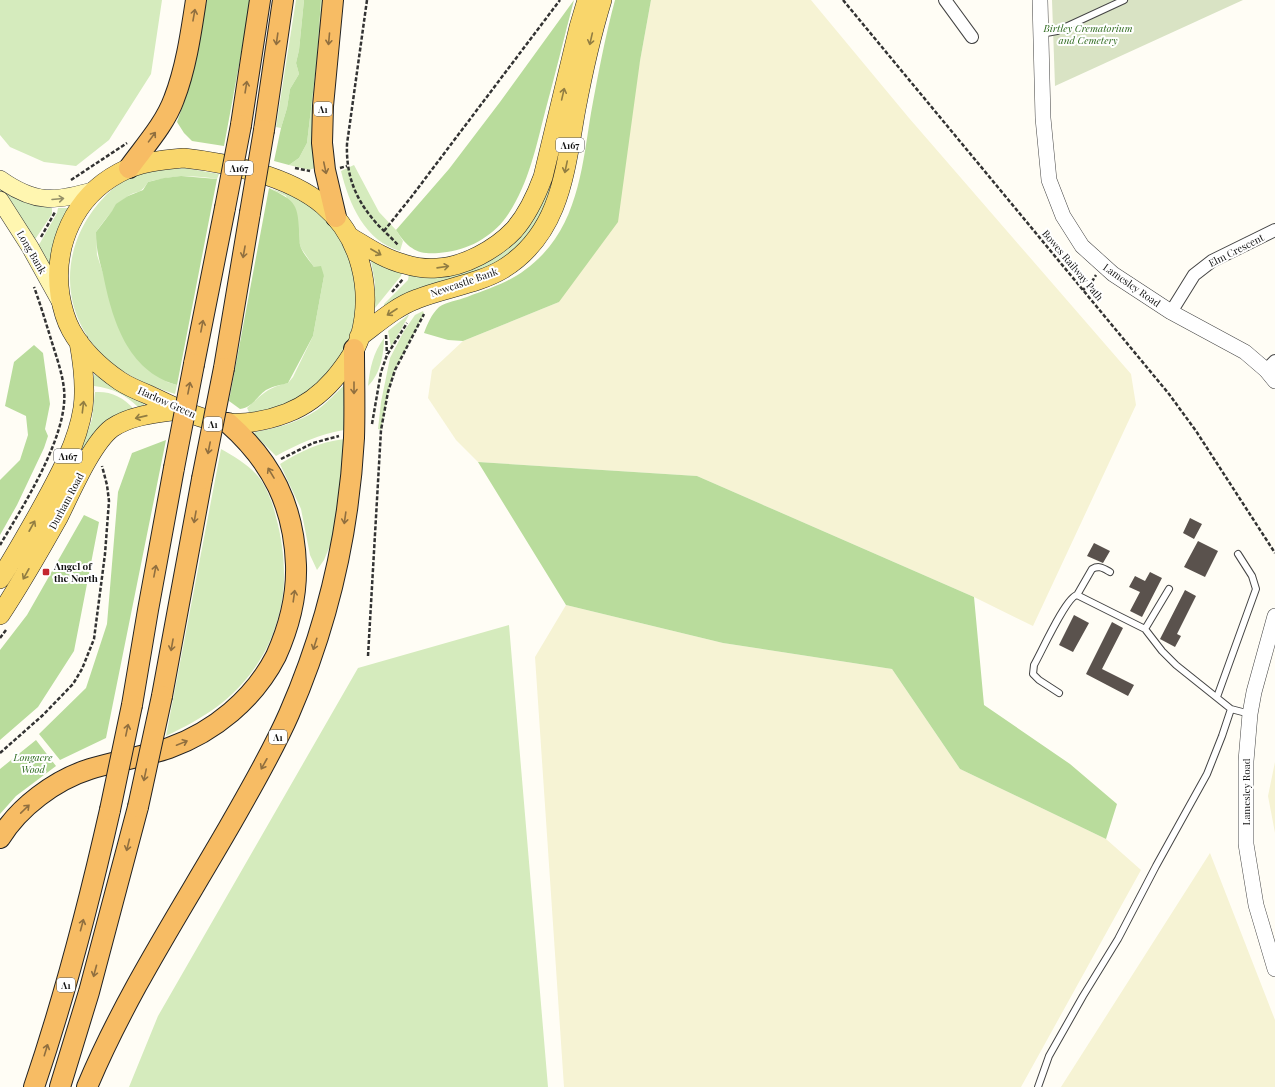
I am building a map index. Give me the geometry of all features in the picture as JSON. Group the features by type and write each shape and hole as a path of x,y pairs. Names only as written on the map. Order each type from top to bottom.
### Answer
{"highway":[{"path":"129,168 167,115 174,100 188,48 196,0"},
{"name":"A1","path":"34,1087 65,987 92,890 132,706 174,468 225,208 260,0"},
{"name":"A1","path":"60,1087 89,992 138,807 162,696 224,368 264,130 283,0"},
{"name":"A1","path":"333,0 323,106 322,143 325,170 336,217"},
{"name":"A1","path":"86,1087 134,990 269,755 289,715 306,672 321,627 334,578 344,529 354,438 357,343"},
{"name":"A1","path":"0,838 16,818 32,803 49,789 68,778 88,770 167,749 208,729 227,716 244,700 259,683 271,664 282,643 289,622 294,599 297,576 296,552 292,528 281,494 267,467 249,443 228,423"}],"main road":[{"name":"Newcastle Bank","path":"350,237 386,258 396,262 437,268 452,266 489,250 503,240 514,229 534,200 543,177 579,27 587,0"},
{"name":"Newcastle Bank","path":"357,343 383,318 404,304 433,293 486,277 502,269 531,245 550,216 563,182 586,60 602,0"},
{"name":"Harlow Green","path":"184,158 210,161 244,169 292,185 323,205 336,217 350,237 361,264 364,279 364,308 357,343 343,367 330,384 306,404 276,417 249,422 228,423 179,410 122,382 98,364 70,329 62,305 58,280 60,255 67,231 79,209 95,190 107,180 129,168 164,160 184,158"},
{"path":"0,179 12,188 27,195 41,199 56,200 95,190"},
{"name":"Long Bank","path":"0,200 30,247 62,305"},
{"name":"Durham Road","path":"0,579 13,560 74,446 80,426 84,395 84,375 79,342"},
{"name":"Durham Road","path":"0,615 24,579 90,456 105,434 115,426 140,416 179,410"}],"street":[{"name":"Lamesley Road","path":"1040,0 1043,118 1049,180 1063,216 1082,246 1113,274 1171,312 1270,365 1275,382"},
{"path":"948,1 972,37"},
{"name":"Elm Crescent","path":"1171,312 1194,275 1212,261 1275,230"},
{"name":"Lamesley Road","path":"1275,616 1254,692 1250,714 1246,761 1246,844 1256,905 1275,969"}],"lane":[{"path":"1041,34 1057,31 1124,0"},
{"path":"1217,698 1256,589 1252,576 1238,554"},
{"path":"1059,693 1039,680 1034,674 1034,665 1063,609 1073,596 1077,595 1092,569 1096,566 1110,572"},
{"path":"1145,629 1169,588"},
{"path":"1077,595 1145,629 1162,651 1176,665 1231,709 1250,714"},
{"path":"1038,1087 1049,1056 1118,939 1156,866 1207,774 1231,709"}],"path":[{"path":"367,0 347,144 347,166 351,181 363,206 372,218 399,246"},
{"path":"384,231 560,0"},
{"name":"Bowes Railway Path","path":"843,0 1169,394 1192,425 1275,553"},
{"path":"70,181 132,139"},
{"path":"40,239 55,213 56,208"},
{"path":"1083,290 1093,280 1101,264"},
{"path":"0,545 25,502 49,455 61,421 64,404 64,390 57,360 32,281"},
{"path":"368,656 381,430 388,392 395,370 424,314 433,293"},
{"path":"370,431 381,372 387,355 407,322"},
{"path":"386,335 387,355"},
{"path":"279,460 314,442 326,438 342,436"},
{"path":"0,753 43,715 73,684 82,670 94,639 105,554 109,501 107,485 101,464"}],"shaded area":[{"path":"651,0 811,0 909,118 1131,374 1136,405 1033,626 974,597 697,476 478,462 456,440 428,398 432,370 463,341 559,302 640,61"},
{"path":"566,605 723,643 892,669 960,769 1106,839 1141,870 1021,1087 564,1087 535,657"},
{"path":"1275,762 1275,833 1268,796"},
{"path":"1210,853 1275,1020 1275,1087 1061,1087"}],"green space":[{"path":"0,0 162,0 151,74 109,140 76,166 44,162 10,147 0,135"},
{"path":"207,0 251,0 224,146 192,141 184,133 177,122 188,91"},
{"path":"296,0 304,0 299,50 296,63 299,74 290,89 287,108 281,128 276,127"},
{"path":"304,0 321,0 317,58 307,143 299,158 289,165 274,161 290,89 299,74 296,63 299,50"},
{"path":"321,0 325,0 315,168 309,170 289,165 299,158 307,143 317,58"},
{"path":"574,0 527,177 516,201 504,221 490,234 465,248 447,252 423,253 411,248 396,230 449,169"},
{"path":"615,0 651,0 640,61 618,222 559,302 463,341 448,340 424,333 428,322 439,307 499,285 526,270 543,254 565,223 578,187 599,70"},
{"name":"Birtley Crematorium and Cemetery","path":"1052,0 1243,0 1055,86"},
{"path":"564,129 555,185 529,237 500,263 385,308 384,304 408,280 409,274 464,271 548,190 554,175"},
{"path":"354,165 379,212 396,230 403,241 400,251 377,239 360,220 344,184 341,171"},
{"path":"185,168 219,174 217,179 182,176 148,182 141,191 131,194 119,204 96,232 97,255 103,273 167,382 177,385 175,394 154,387 124,372 99,351 86,334 77,316 72,298 70,278 72,259 77,240 86,221 109,192 119,184 137,175 161,170"},
{"path":"181,176 217,179 177,385 160,378 146,368 134,356 125,341 111,308 98,254 96,232 116,204 128,196 143,190 148,182"},
{"path":"0,184 30,204 52,208 52,214 34,240 0,191"},
{"path":"269,188 308,203 322,216 340,238 351,264 356,291 355,318 347,344 334,367 315,387 290,402 275,408 259,412 249,412 247,408 261,395 270,389 288,383 293,377 313,336 324,276 314,267 301,248 286,196"},
{"path":"269,188 289,199 293,203 297,213 299,242 301,248 305,256 314,267 321,266 324,276 313,336 288,383 266,390 251,404 240,409 229,401"},
{"path":"58,208 68,208 70,210 51,266 48,267 37,246 57,213"},
{"path":"370,256 402,272 401,276 375,308 375,283"},
{"path":"423,311 424,314 395,370 388,392 381,430 378,429 381,402 390,358 404,331 415,315"},
{"path":"409,315 391,347 388,331"},
{"path":"384,338 383,351 376,376 368,386 377,349"},
{"path":"34,345 43,353 50,404 45,429 48,436 44,448 17,505 0,535 0,480 20,460 28,435 26,416 5,406 14,362"},
{"path":"94,374 113,387 145,403 144,405 138,407 129,399 118,393 107,388 94,386"},
{"path":"345,384 344,430 309,440 276,456 254,434 255,432 271,429 310,415"},
{"path":"95,392 111,394 121,398 134,409 70,472 92,419"},
{"path":"344,439 344,467 332,541 324,560 317,570 310,555 301,509 280,464 311,448 327,442"},
{"path":"166,440 106,738 60,760 39,734 86,688 107,624 118,492 132,453"},
{"path":"221,449 242,462 257,475 264,484 272,502 282,545 284,574 283,596 274,632 264,654 249,676 218,706 193,722 166,736"},
{"path":"478,462 697,476 974,597 984,705 1070,764 1117,804 1106,839 960,769 892,669 723,643 566,605"},
{"path":"84,515 99,522 74,651 38,707 0,740 0,650 27,615"},
{"path":"509,625 548,1087 129,1087 158,1016 358,668"},
{"name":"Longacre Wood","path":"36,740 56,766 16,796 0,814 0,769"}],"building":[{"path":"1190,518 1202,524 1194,539 1183,533"},
{"path":"1198,541 1218,551 1205,577 1184,567"},
{"path":"1094,543 1110,551 1103,563 1087,556"},
{"path":"1150,572 1162,578 1142,617 1130,611 1140,592 1129,587 1135,576 1145,581"},
{"path":"1185,590 1196,596 1177,634 1181,636 1175,647 1160,639"},
{"path":"1074,615 1089,623 1073,652 1059,645"},
{"path":"1112,622 1123,628 1102,669 1134,685 1128,696 1086,674"}],"place":[{"name":"Angel of the North","path":"46,572"}]}
